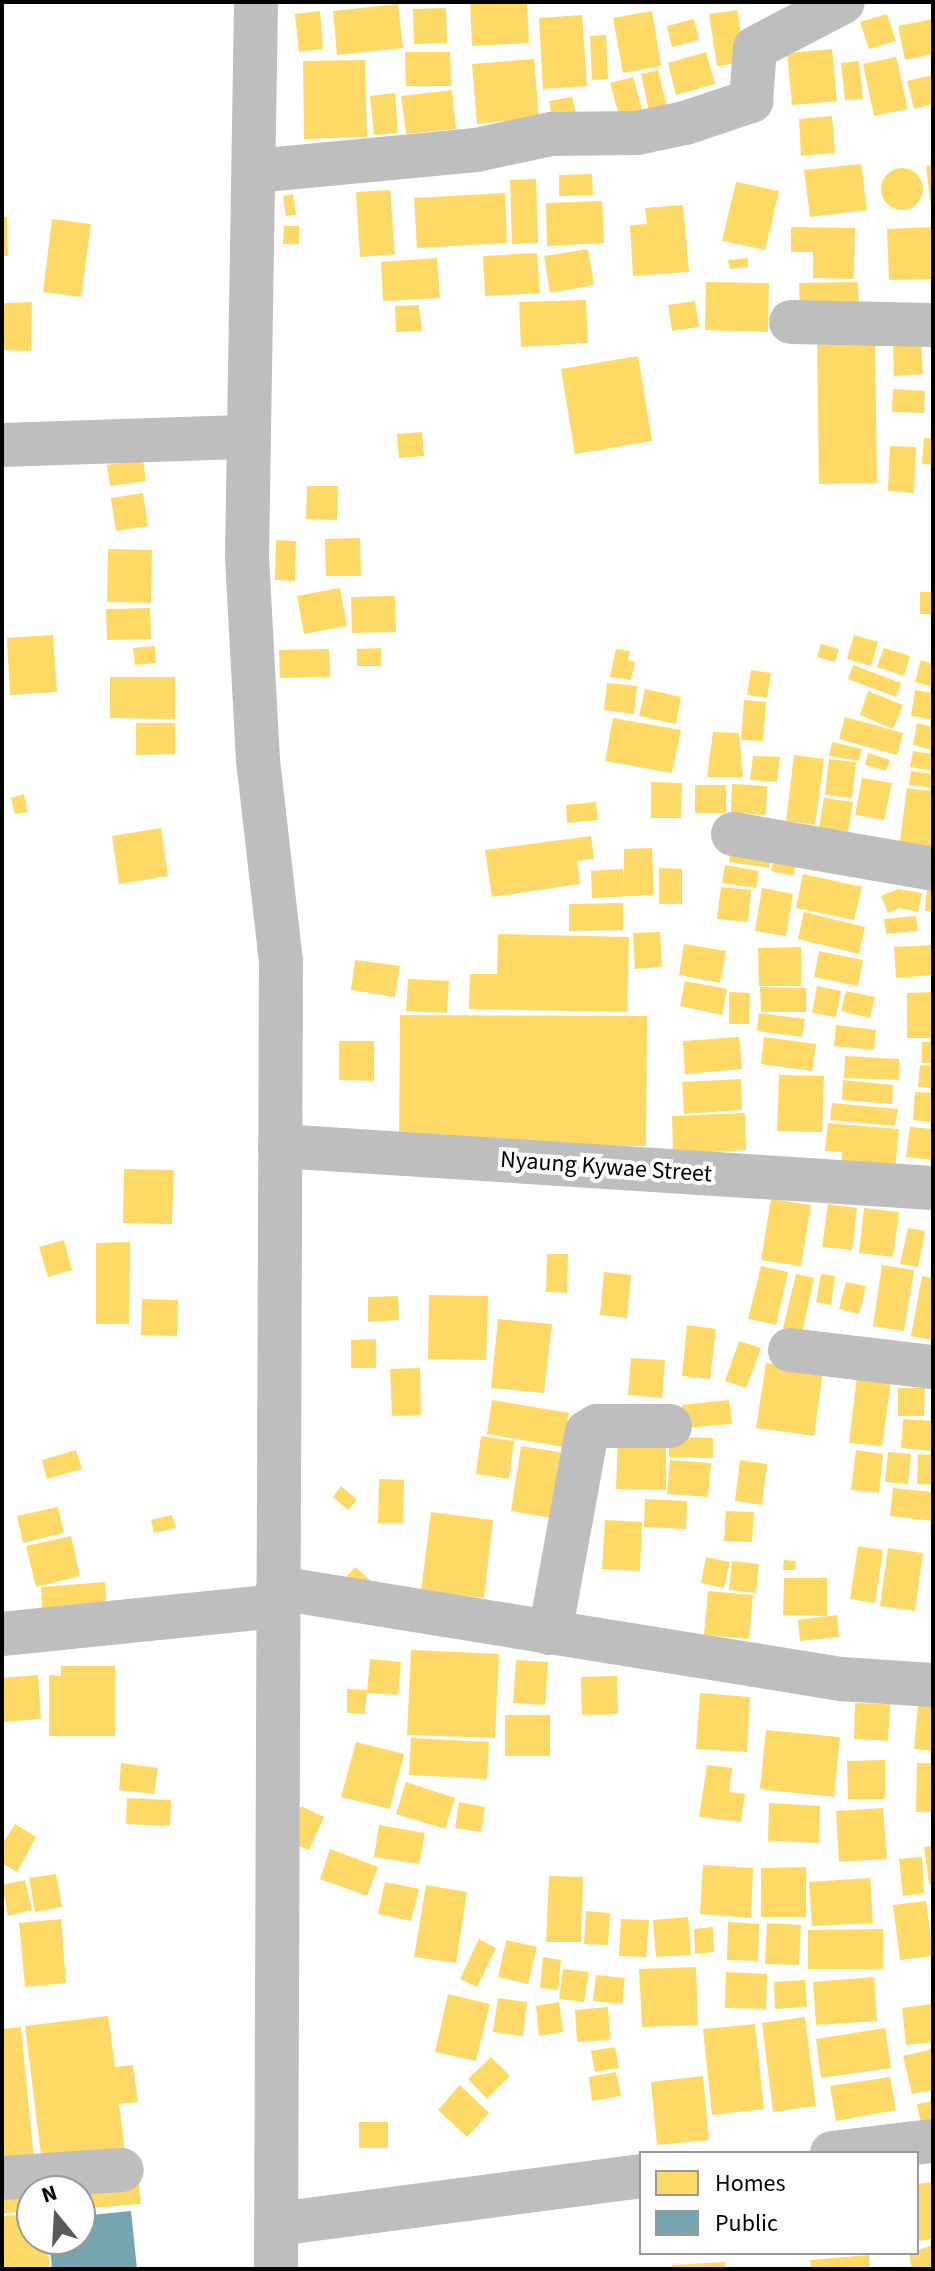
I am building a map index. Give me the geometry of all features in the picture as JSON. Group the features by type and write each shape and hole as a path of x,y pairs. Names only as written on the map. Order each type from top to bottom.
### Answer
{"street":[{"path":"256,2 247,557 258,760 281,961 276,2269"},
{"path":"254,171 476,150 551,134 637,133 685,123 751,101 755,48 843,2"},
{"path":"791,322 933,325"},
{"path":"2,445 249,437"},
{"path":"733,834 933,869"},
{"name":"Nyaung Kywae Street","path":"280,1146 933,1188"},
{"path":"790,1350 933,1367"},
{"path":"550,1633 587,1432 597,1426 670,1426"},
{"path":"2,1634 278,1597 550,1633 841,1679 933,1685"},
{"path":"849,2151 933,2141"},
{"path":"2,2178 122,2170"},
{"path":"277,2224 639,2176"}],"building: Homes":[{"path":"470,2 527,2 529,43 472,46"},
{"path":"398,4 403,48 337,55 333,11"},
{"path":"446,8 447,43 414,44 413,9"},
{"path":"737,10 746,62 717,66 709,14"},
{"path":"320,11 323,49 299,52 295,14"},
{"path":"652,11 661,66 623,73 613,18"},
{"path":"887,14 896,41 869,49 860,22"},
{"path":"582,15 587,86 543,89 539,18"},
{"path":"694,19 699,40 672,47 667,26"},
{"path":"933,19 933,54 905,60 898,26"},
{"path":"606,35 608,79 592,80 590,36"},
{"path":"832,49 837,101 792,105 787,53"},
{"path":"405,52 450,52 451,86 406,86"},
{"path":"706,52 715,84 676,95 668,63"},
{"path":"896,57 908,109 874,116 863,64"},
{"path":"534,59 539,118 477,124 472,64"},
{"path":"365,60 367,137 304,139 303,61"},
{"path":"859,61 863,99 845,100 841,63"},
{"path":"658,70 667,107 649,111 641,74"},
{"path":"933,75 933,104 914,109 907,81"},
{"path":"633,77 643,112 620,119 610,83"},
{"path":"452,90 456,129 406,134 401,96"},
{"path":"395,93 398,133 374,135 370,96"},
{"path":"572,97 576,114 552,119 549,101"},
{"path":"832,116 835,153 801,156 799,119"},
{"path":"861,164 867,210 810,217 804,170"},
{"path":"933,165 933,207 931,207 926,166"},
{"path":"902,168 917,174 923,189 917,204 902,210 887,204 881,189 887,174"},
{"path":"592,174 593,195 559,196 559,175"},
{"path":"536,179 538,243 512,244 510,180"},
{"path":"736,182 779,191 765,250 722,241"},
{"path":"390,190 395,254 360,257 356,192"},
{"path":"505,193 507,243 417,248 414,198"},
{"path":"293,194 296,215 286,216 283,196"},
{"path":"602,201 604,243 547,246 546,203"},
{"path":"683,205 689,272 633,276 630,225 647,224 645,208"},
{"path":"2,217 7,217 8,256 2,256"},
{"path":"52,219 91,224 81,297 43,292"},
{"path":"284,226 299,226 299,244 283,244"},
{"path":"791,227 855,228 854,279 813,278 813,252 791,252"},
{"path":"933,227 933,279 889,280 887,229"},
{"path":"588,249 594,285 550,293 544,256"},
{"path":"537,253 540,293 485,296 483,256"},
{"path":"437,258 440,298 383,301 381,262"},
{"path":"748,258 748,267 730,269 728,260"},
{"path":"706,282 769,283 768,332 705,330"},
{"path":"858,282 859,312 800,314 799,283"},
{"path":"586,300 588,343 521,347 519,302"},
{"path":"695,301 699,327 672,331 668,305"},
{"path":"32,302 31,351 3,350 4,303"},
{"path":"419,305 422,331 396,332 395,306"},
{"path":"817,340 875,340 877,483 819,484"},
{"path":"921,340 923,374 894,376 893,341"},
{"path":"638,356 652,441 575,454 561,369"},
{"path":"893,389 925,391 924,413 892,412"},
{"path":"422,432 424,456 399,458 397,434"},
{"path":"924,438 933,439 933,465 922,464"},
{"path":"890,446 916,447 914,493 888,491"},
{"path":"143,460 146,481 110,486 107,465"},
{"path":"307,486 338,486 337,520 306,519"},
{"path":"143,493 148,526 116,531 111,498"},
{"path":"360,538 361,576 326,576 325,539"},
{"path":"276,540 296,541 295,581 275,580"},
{"path":"108,549 152,550 151,603 107,602"},
{"path":"340,588 347,626 304,634 297,596"},
{"path":"920,592 933,592 933,614 920,614"},
{"path":"395,596 396,632 352,633 351,597"},
{"path":"150,608 151,639 107,640 106,609"},
{"path":"53,635 57,692 10,695 7,638"},
{"path":"854,635 878,642 871,666 847,659"},
{"path":"821,644 839,649 835,662 817,657"},
{"path":"155,646 156,663 135,665 133,648"},
{"path":"381,648 381,666 357,666 357,649"},
{"path":"884,648 910,656 904,676 877,667"},
{"path":"329,649 330,677 280,678 279,650"},
{"path":"616,649 630,651 628,660 635,662 631,680 610,677"},
{"path":"921,660 933,664 933,687 915,682"},
{"path":"853,665 901,683 896,697 848,679"},
{"path":"751,670 771,673 767,698 747,695"},
{"path":"110,677 175,677 175,719 110,718"},
{"path":"607,683 637,686 634,714 604,710"},
{"path":"645,689 681,697 676,724 639,716"},
{"path":"915,690 933,693 933,720 911,716"},
{"path":"868,691 903,705 893,729 860,715"},
{"path":"744,700 766,702 763,741 741,740"},
{"path":"845,717 903,733 897,755 839,739"},
{"path":"613,718 681,730 672,773 605,761"},
{"path":"136,723 175,723 175,754 136,755"},
{"path":"917,723 933,727 933,750 913,745"},
{"path":"713,732 739,733 743,777 707,777"},
{"path":"832,742 862,749 859,761 829,756"},
{"path":"913,751 933,754 933,771 910,767"},
{"path":"868,753 890,760 886,771 865,765"},
{"path":"794,755 824,759 815,825 786,821"},
{"path":"753,756 780,757 777,782 750,780"},
{"path":"829,759 856,762 852,798 825,795"},
{"path":"911,771 933,774 933,788 909,785"},
{"path":"862,778 892,783 884,820 855,815"},
{"path":"651,782 682,783 681,818 651,818"},
{"path":"732,784 767,786 766,815 731,813"},
{"path":"695,785 726,785 726,813 695,813"},
{"path":"907,788 933,791 932,852 899,848"},
{"path":"24,794 28,812 15,814 11,798"},
{"path":"824,798 853,802 848,832 819,828"},
{"path":"596,802 598,820 567,823 566,805"},
{"path":"161,828 168,876 119,884 112,836"},
{"path":"591,836 594,859 577,861 580,884 492,897 485,850"},
{"path":"732,839 773,846 769,868 729,862"},
{"path":"777,846 799,851 793,876 771,871"},
{"path":"652,848 654,895 592,898 591,871 623,869 624,889 624,849"},
{"path":"725,865 759,871 756,888 722,883"},
{"path":"659,868 682,869 682,904 659,904"},
{"path":"803,874 862,887 854,920 796,908"},
{"path":"928,880 933,881 933,912 925,911"},
{"path":"721,887 751,890 748,922 717,919"},
{"path":"762,888 793,894 786,936 755,931"},
{"path":"898,889 922,893 918,912 899,908 888,913 881,896"},
{"path":"623,903 623,930 569,931 569,904"},
{"path":"804,912 865,927 859,954 798,939"},
{"path":"916,916 918,931 886,934 884,919"},
{"path":"660,932 662,967 635,969 633,933"},
{"path":"498,934 629,937 627,1012 469,1009 470,974 497,974"},
{"path":"684,944 726,951 720,983 679,975"},
{"path":"933,945 933,975 896,978 894,947"},
{"path":"801,947 801,986 759,986 758,948"},
{"path":"819,951 863,960 858,986 814,977"},
{"path":"355,960 400,966 395,997 351,990"},
{"path":"408,979 449,981 447,1013 406,1011"},
{"path":"685,981 727,989 722,1015 680,1006"},
{"path":"817,986 841,991 836,1017 812,1013"},
{"path":"760,987 806,988 806,1012 761,1012"},
{"path":"846,991 875,997 870,1018 841,1011"},
{"path":"729,992 750,993 749,1024 729,1024"},
{"path":"933,992 933,1038 907,1038 907,993"},
{"path":"759,1013 805,1019 802,1037 757,1031"},
{"path":"400,1015 647,1016 646,1146 399,1144"},
{"path":"836,1025 876,1030 874,1050 834,1046"},
{"path":"739,1037 742,1069 685,1074 683,1041"},
{"path":"764,1037 816,1044 812,1071 761,1064"},
{"path":"339,1041 374,1041 374,1081 339,1080"},
{"path":"922,1042 933,1042 933,1063 922,1063"},
{"path":"845,1056 899,1059 899,1080 844,1078"},
{"path":"920,1065 933,1066 933,1088 918,1087"},
{"path":"779,1075 824,1076 822,1132 777,1131"},
{"path":"741,1079 742,1110 684,1114 682,1082"},
{"path":"843,1080 893,1085 892,1104 842,1100"},
{"path":"915,1092 933,1093 933,1122 913,1120"},
{"path":"832,1103 898,1109 895,1126 830,1120"},
{"path":"745,1113 746,1150 673,1154 672,1116"},
{"path":"828,1123 899,1129 895,1170 841,1166 842,1152 825,1151"},
{"path":"910,1127 933,1129 933,1160 906,1157"},
{"path":"124,1169 174,1170 172,1224 123,1223"},
{"path":"771,1199 811,1205 801,1266 761,1260"},
{"path":"828,1204 857,1208 852,1250 822,1247"},
{"path":"864,1208 899,1212 893,1257 859,1253"},
{"path":"908,1228 925,1231 918,1267 900,1264"},
{"path":"64,1240 72,1270 48,1277 39,1247"},
{"path":"130,1242 129,1324 96,1324 96,1243"},
{"path":"547,1254 568,1254 567,1293 546,1292"},
{"path":"882,1265 914,1270 904,1331 873,1326"},
{"path":"761,1266 788,1272 776,1325 748,1319"},
{"path":"604,1272 631,1275 627,1318 600,1315"},
{"path":"796,1274 814,1278 802,1333 783,1328"},
{"path":"821,1274 835,1276 831,1305 816,1302"},
{"path":"922,1276 933,1278 933,1340 911,1336"},
{"path":"846,1282 866,1286 859,1314 839,1309"},
{"path":"429,1295 488,1296 486,1360 428,1359"},
{"path":"398,1296 399,1320 368,1322 368,1297"},
{"path":"142,1299 178,1300 177,1336 141,1335"},
{"path":"498,1319 552,1324 544,1393 491,1388"},
{"path":"687,1325 716,1329 710,1379 682,1376"},
{"path":"376,1339 376,1368 351,1368 351,1340"},
{"path":"739,1341 761,1348 746,1388 725,1381"},
{"path":"631,1358 665,1360 662,1398 628,1395"},
{"path":"766,1363 823,1371 814,1436 756,1428"},
{"path":"420,1368 421,1415 392,1416 390,1369"},
{"path":"857,1376 891,1381 882,1446 849,1443"},
{"path":"898,1388 925,1388 924,1416 898,1416"},
{"path":"492,1400 569,1413 563,1447 487,1434"},
{"path":"729,1400 732,1424 684,1428 682,1405"},
{"path":"903,1419 933,1421 933,1451 901,1448"},
{"path":"618,1435 666,1436 666,1490 616,1489"},
{"path":"481,1436 514,1441 509,1479 476,1474"},
{"path":"669,1437 713,1438 713,1458 669,1457"},
{"path":"521,1446 578,1455 568,1521 511,1511"},
{"path":"76,1450 82,1469 47,1479 42,1460"},
{"path":"856,1450 883,1454 879,1493 851,1490"},
{"path":"888,1452 911,1454 908,1484 885,1482"},
{"path":"918,1454 933,1455 933,1485 917,1484"},
{"path":"670,1460 711,1463 708,1497 667,1494"},
{"path":"740,1460 767,1464 762,1505 735,1501"},
{"path":"379,1479 404,1480 403,1523 378,1523"},
{"path":"341,1486 357,1500 348,1510 333,1497"},
{"path":"893,1488 933,1492 933,1521 890,1516"},
{"path":"645,1499 687,1501 686,1529 644,1527"},
{"path":"58,1507 64,1533 23,1543 17,1516"},
{"path":"726,1511 754,1512 752,1542 724,1541"},
{"path":"431,1512 493,1520 484,1598 421,1591"},
{"path":"172,1515 176,1528 154,1533 151,1520"},
{"path":"605,1520 642,1522 640,1571 602,1569"},
{"path":"71,1536 80,1576 36,1587 26,1546"},
{"path":"858,1546 883,1550 875,1603 850,1599"},
{"path":"888,1548 923,1553 915,1611 880,1606"},
{"path":"706,1557 730,1562 724,1588 701,1583"},
{"path":"784,1560 796,1561 795,1570 783,1570"},
{"path":"732,1561 759,1564 756,1593 729,1590"},
{"path":"355,1567 371,1581 339,1585"},
{"path":"784,1578 827,1578 827,1616 783,1615"},
{"path":"105,1582 107,1619 43,1624 41,1587"},
{"path":"708,1591 753,1595 749,1639 704,1635"},
{"path":"837,1615 839,1637 800,1641 798,1620"},
{"path":"411,1650 499,1654 495,1738 407,1735"},
{"path":"370,1659 401,1662 398,1695 367,1693"},
{"path":"516,1660 548,1662 545,1705 513,1703"},
{"path":"61,1666 115,1666 115,1736 49,1736 49,1675 61,1676"},
{"path":"38,1675 41,1719 2,1722 2,1678"},
{"path":"617,1676 618,1714 582,1715 581,1677"},
{"path":"347,1689 367,1690 365,1714 347,1713"},
{"path":"700,1693 750,1697 747,1752 696,1749"},
{"path":"855,1703 890,1704 888,1741 854,1739"},
{"path":"918,1704 933,1705 933,1751 914,1749"},
{"path":"505,1715 550,1715 550,1756 505,1756"},
{"path":"766,1730 840,1737 834,1797 760,1789"},
{"path":"411,1738 489,1742 487,1779 409,1775"},
{"path":"356,1742 404,1754 390,1809 341,1797"},
{"path":"885,1760 885,1799 848,1799 847,1761"},
{"path":"121,1763 158,1768 154,1794 119,1790"},
{"path":"917,1763 933,1763 933,1812 916,1812"},
{"path":"707,1765 732,1768 729,1792 745,1794 741,1822 699,1817"},
{"path":"406,1782 455,1798 445,1829 396,1814"},
{"path":"127,1798 171,1800 170,1826 126,1824"},
{"path":"459,1802 485,1807 481,1832 455,1828"},
{"path":"769,1803 820,1806 819,1843 768,1841"},
{"path":"301,1806 324,1817 309,1850 286,1841"},
{"path":"883,1808 887,1859 839,1862 836,1811"},
{"path":"15,1824 36,1837 17,1872 2,1863 2,1845"},
{"path":"379,1825 425,1833 419,1864 374,1857"},
{"path":"933,1846 933,1883 929,1884 924,1847"},
{"path":"330,1849 378,1867 367,1896 320,1879"},
{"path":"922,1857 924,1893 903,1896 899,1859"},
{"path":"703,1865 753,1868 751,1918 700,1914"},
{"path":"806,1867 806,1917 761,1917 761,1868"},
{"path":"56,1874 62,1907 35,1912 29,1878"},
{"path":"549,1876 583,1877 581,1942 546,1942"},
{"path":"870,1878 873,1923 812,1926 809,1882"},
{"path":"25,1880 32,1910 8,1916 2,1885"},
{"path":"385,1882 419,1889 411,1921 378,1914"},
{"path":"426,1885 467,1892 456,1963 414,1957"},
{"path":"926,1901 933,1956 900,1960 893,1905"},
{"path":"586,1911 610,1913 608,1945 584,1944"},
{"path":"688,1917 691,1955 656,1957 653,1920"},
{"path":"61,1919 66,1983 25,1987 19,1923"},
{"path":"621,1919 649,1920 646,1957 619,1956"},
{"path":"728,1922 759,1924 758,1961 727,1960"},
{"path":"767,1923 801,1925 799,1965 765,1964"},
{"path":"713,1927 714,1952 695,1954 694,1929"},
{"path":"883,1929 883,1969 808,1969 808,1930"},
{"path":"479,1939 496,1948 477,1987 460,1979"},
{"path":"506,1940 537,1947 528,1984 498,1977"},
{"path":"543,1957 561,1960 558,1990 540,1988"},
{"path":"696,1967 698,2025 642,2027 639,1969"},
{"path":"563,1969 589,1972 584,2002 559,1999"},
{"path":"726,1972 767,1974 766,2009 725,2008"},
{"path":"596,1975 625,1978 622,2004 593,2001"},
{"path":"874,1977 877,2021 816,2025 813,1982"},
{"path":"805,1980 807,2007 775,2009 774,1982"},
{"path":"448,1994 490,2004 476,2061 435,2052"},
{"path":"498,1998 527,2002 523,2036 493,2032"},
{"path":"559,2002 563,2032 539,2036 536,2006"},
{"path":"933,2004 933,2042 906,2045 902,2008"},
{"path":"608,2007 610,2040 577,2042 575,2010"},
{"path":"108,2016 115,2067 133,2065 138,2102 119,2104 125,2152 42,2163 25,2026"},
{"path":"805,2017 816,2106 773,2112 762,2023"},
{"path":"755,2024 764,2109 712,2115 703,2029"},
{"path":"21,2027 35,2170 2,2173 2,2029"},
{"path":"885,2028 891,2068 821,2078 816,2039"},
{"path":"615,2047 619,2068 595,2072 591,2051"},
{"path":"933,2049 933,2090 912,2094 903,2056"},
{"path":"491,2057 510,2076 487,2099 468,2079"},
{"path":"616,2072 621,2096 592,2101 589,2077"},
{"path":"703,2076 709,2140 657,2145 651,2082"},
{"path":"890,2077 896,2110 836,2121 830,2086"},
{"path":"460,2085 489,2113 467,2137 438,2110"},
{"path":"933,2101 933,2122 921,2124 917,2104"},
{"path":"359,2122 388,2122 388,2148 359,2148"},
{"path":"138,2174 141,2204 96,2208 96,2186"},
{"path":"933,2182 933,2239 919,2241 919,2184"},
{"path":"16,2193 16,2212 2,2214 2,2195"},
{"path":"16,2215 16,2255 49,2255 50,2269 2,2269 2,2216"},
{"path":"933,2245 933,2269 912,2269 909,2255 919,2255 919,2250"},
{"path":"869,2255 870,2269 811,2269 810,2260"},
{"path":"725,2262 726,2269 673,2269 672,2265"}],"building: Public":[{"path":"131,2211 137,2269 52,2269 51,2255 96,2255 96,2214"}]}
